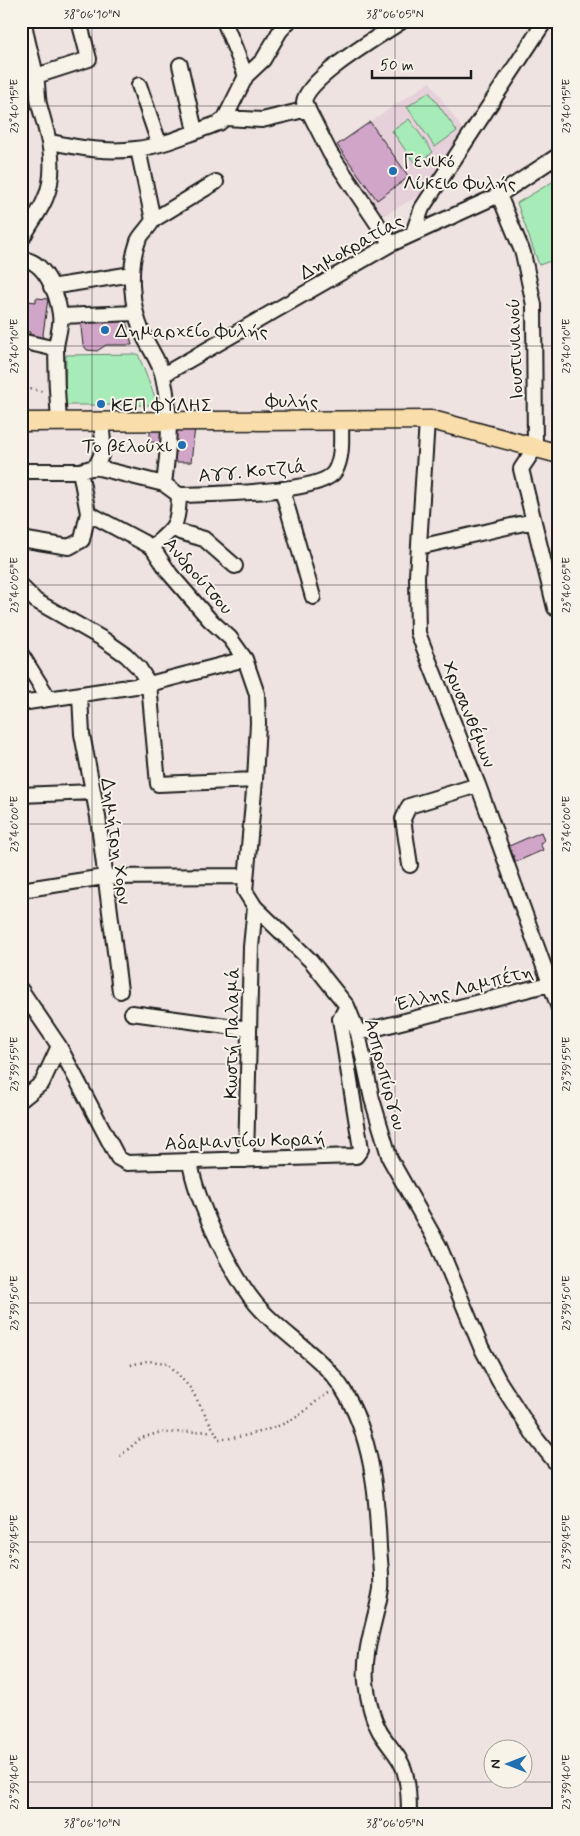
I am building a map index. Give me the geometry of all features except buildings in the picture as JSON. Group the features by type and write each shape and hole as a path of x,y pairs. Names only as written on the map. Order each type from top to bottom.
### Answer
{"main road":[{"name":"Φυλής","path":"21,422 427,421 447,423 559,454"}],"street":[{"path":"21,241 25,224 40,212 50,183 51,142 39,103 36,76 26,41 24,21"},
{"path":"21,74 36,76 89,59 79,21"},
{"path":"224,21 246,76"},
{"path":"51,142 79,148 115,151 138,149 219,123 225,118 246,76 263,60 280,31 289,21"},
{"path":"391,244 330,153 304,102 305,95 317,81 402,21"},
{"path":"413,233 422,208 544,21"},
{"path":"180,65 195,131"},
{"path":"139,85 159,143"},
{"path":"225,118 262,120 308,109"},
{"path":"138,149 153,220 149,230 138,240 132,274 135,313 163,375 171,421 164,484"},
{"name":"Δημοκρατίας","path":"163,375 391,244 500,195 559,155"},
{"path":"153,220 216,182"},
{"name":"Ιουστινιανού","path":"500,195 523,253 534,305 535,448"},
{"path":"21,259 31,260 38,264 51,287 60,316 56,349 59,422"},
{"path":"51,287 132,274"},
{"path":"60,316 135,313"},
{"path":"21,341 56,349"},
{"name":"Χρυσανθέμων","path":"427,421 416,611 418,633 478,785 559,1008"},
{"path":"95,468 102,456 101,422"},
{"name":"Αγγ. Κοτζιά","path":"179,495 282,489 321,482 335,472 341,446 341,422"},
{"path":"535,448 521,469 555,608"},
{"path":"21,471 80,471 95,468 164,484 179,495 179,516 174,528 152,548"},
{"path":"21,539 69,547 82,540 88,513 80,471"},
{"path":"282,489 313,597"},
{"name":"Ανδρούτσου","path":"88,513 152,548 170,574 209,619 230,638 245,659"},
{"path":"419,547 534,521"},
{"path":"174,528 180,532 204,539 235,566"},
{"path":"21,586 36,601 103,639 126,655 139,668 149,684 158,784 255,780"},
{"path":"21,654 49,699"},
{"path":"21,703 80,696 149,684 245,659"},
{"name":"Ασπροπύργου","path":"245,659 257,694 258,722 245,890 255,907 311,961 348,1006 358,1032 372,1099 390,1159 439,1246 481,1347 499,1381 559,1467"},
{"name":"Δημήτρη Χορν","path":"80,696 82,734 98,817 104,877 120,991"},
{"path":"410,865 403,819 408,806 478,785"},
{"path":"21,795 92,792"},
{"path":"21,890 104,877 245,876"},
{"name":"Κωστή Παλαμά","path":"246,1160 251,947 255,907"},
{"name":"Έλλης Λαμπέτη","path":"358,1032 549,984"},
{"path":"21,990 59,1046 42,1083 21,1100"},
{"name":"Αδαμαντίου Κοραή","path":"59,1046 118,1158 127,1163 356,1156 361,1149 340,1019 348,1006"},
{"path":"132,1013 249,1029"},
{"path":"190,1161 193,1180 223,1251 256,1304 324,1365 342,1388 356,1415 371,1459 377,1506 381,1586 366,1653 366,1681 371,1714 381,1733 396,1753 406,1776 409,1815"}],"path":[{"path":"21,386 57,396"},
{"path":"131,1365 147,1361 168,1363 191,1389 212,1431 219,1439 230,1439 283,1423 297,1417 322,1397 342,1388"},
{"path":"120,1456 141,1438 158,1433 212,1431"}],"shaded area":[{"name":"Γενικό Λύκειο Φυλής","path":"430,82 463,130 422,194 381,217 332,147"}],"green space":[{"path":"429,92 457,131 435,147 407,107"},
{"path":"409,119 433,152 416,165 392,131"},
{"path":"559,178 559,258 539,265 517,203"},
{"path":"138,354 158,405 65,405 66,355"}],"place":[{"name":"Γενικό Λύκειο Φυλής","path":"393,171"},
{"name":"Δημαρχείο Φυλής","path":"105,330"},
{"name":"ΚΕΠ ΦΥΛΗΣ","path":"101,404"},
{"name":"Το βελούχι","path":"182,445"}]}
